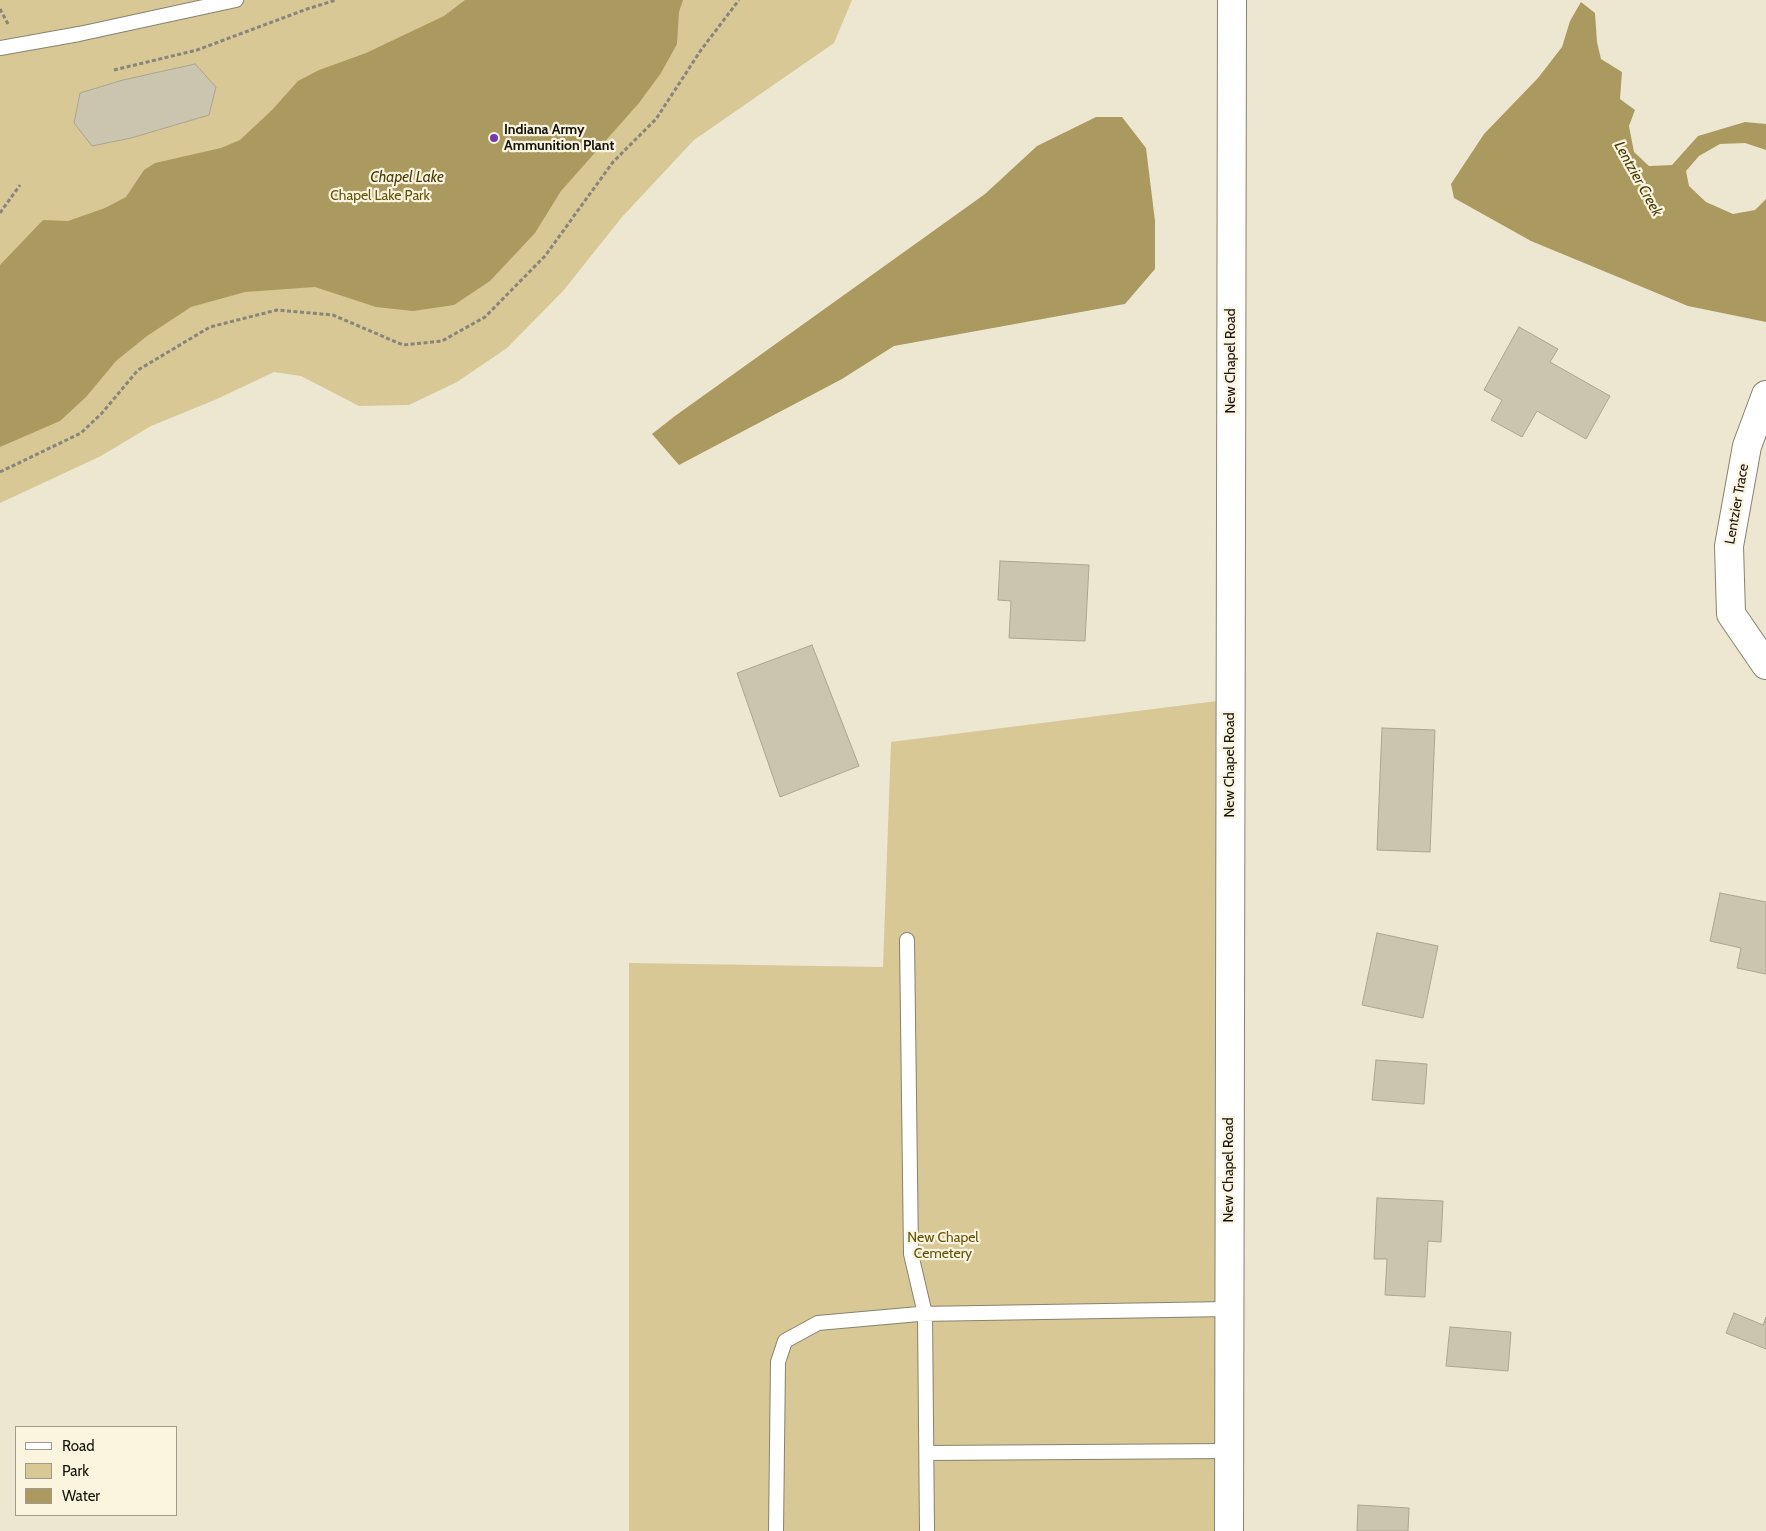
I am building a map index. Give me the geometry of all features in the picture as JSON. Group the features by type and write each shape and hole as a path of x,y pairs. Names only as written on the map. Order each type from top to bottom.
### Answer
{"street":[{"name":"New Chapel Road","path":"1228,1531 1232,0"},
{"name":"Lentzier Trace","path":"1766,395 1747,446 1729,546 1731,614 1766,665"}],"lane":[{"path":"0,48 79,34 236,0"},
{"path":"907,940 910,1254 925,1314 927,1531"},
{"path":"776,1531 778,1362 785,1341 818,1323 925,1314 1229,1309"},
{"path":"927,1453 1229,1451"}],"path":[{"path":"114,70 197,50 336,0"},
{"path":"0,472 81,433 102,413 138,370 210,327 277,310 334,315 404,345 442,341 485,317 545,256 613,162 656,119 701,50 739,0"},
{"path":"0,213 20,185"}],"green space":[{"name":"Chapel Lake Park","path":"0,0 852,0 834,43 694,140 622,217 563,291 507,348 457,382 409,405 359,406 301,376 274,372 217,399 151,426 101,456 0,503"},
{"name":"New Chapel Cemetery","path":"1233,699 1231,1531 629,1531 629,963 883,967 891,742"}],"water":[{"name":"Chapel Lake","path":"465,0 683,0 679,12 677,44 661,73 639,103 561,191 535,233 490,281 454,305 413,311 376,307 315,287 245,292 191,307 147,336 116,361 86,397 60,421 0,447 0,265 43,220 68,221 105,208 126,197 144,170 155,163 221,148 240,140 272,110 298,81 319,70 366,53 444,16"},
{"name":"Lentzier Creek","path":"1581,2 1595,13 1597,42 1601,59 1622,72 1620,99 1635,110 1629,126 1634,152 1649,166 1672,165 1698,136 1745,122 1766,124 1766,150 1745,143 1720,144 1699,156 1686,171 1689,186 1706,202 1733,214 1755,210 1766,199 1766,322 1688,306 1531,241 1454,198 1451,184 1484,134 1538,78 1562,47 1570,21"},
{"path":"1096,117 1122,117 1146,148 1155,221 1155,269 1125,304 894,346 842,379 679,465 652,434 985,194 1037,146"}],"building":[{"path":"195,64 216,87 209,115 131,138 92,146 74,123 80,93 123,80"},
{"path":"1519,327 1558,349 1550,362 1610,396 1586,439 1537,411 1522,437 1491,420 1502,400 1484,390"},
{"path":"1000,561 1089,565 1085,641 1009,638 1011,601 998,600"},
{"path":"812,645 859,766 780,797 737,673"},
{"path":"1382,728 1435,730 1430,852 1377,850"},
{"path":"1720,893 1766,902 1766,974 1737,968 1741,948 1710,941"},
{"path":"1377,933 1438,946 1423,1018 1362,1005"},
{"path":"1376,1060 1427,1064 1424,1104 1372,1100"},
{"path":"1377,1198 1443,1201 1441,1242 1428,1241 1425,1297 1385,1295 1387,1259 1374,1259"},
{"path":"1734,1313 1763,1325 1766,1317 1766,1349 1726,1333"},
{"path":"1450,1327 1511,1332 1508,1371 1446,1366"},
{"path":"1358,1505 1409,1508 1408,1531 1357,1531"}],"place":[{"name":"Indiana Army Ammunition Plant","path":"494,138"}]}
